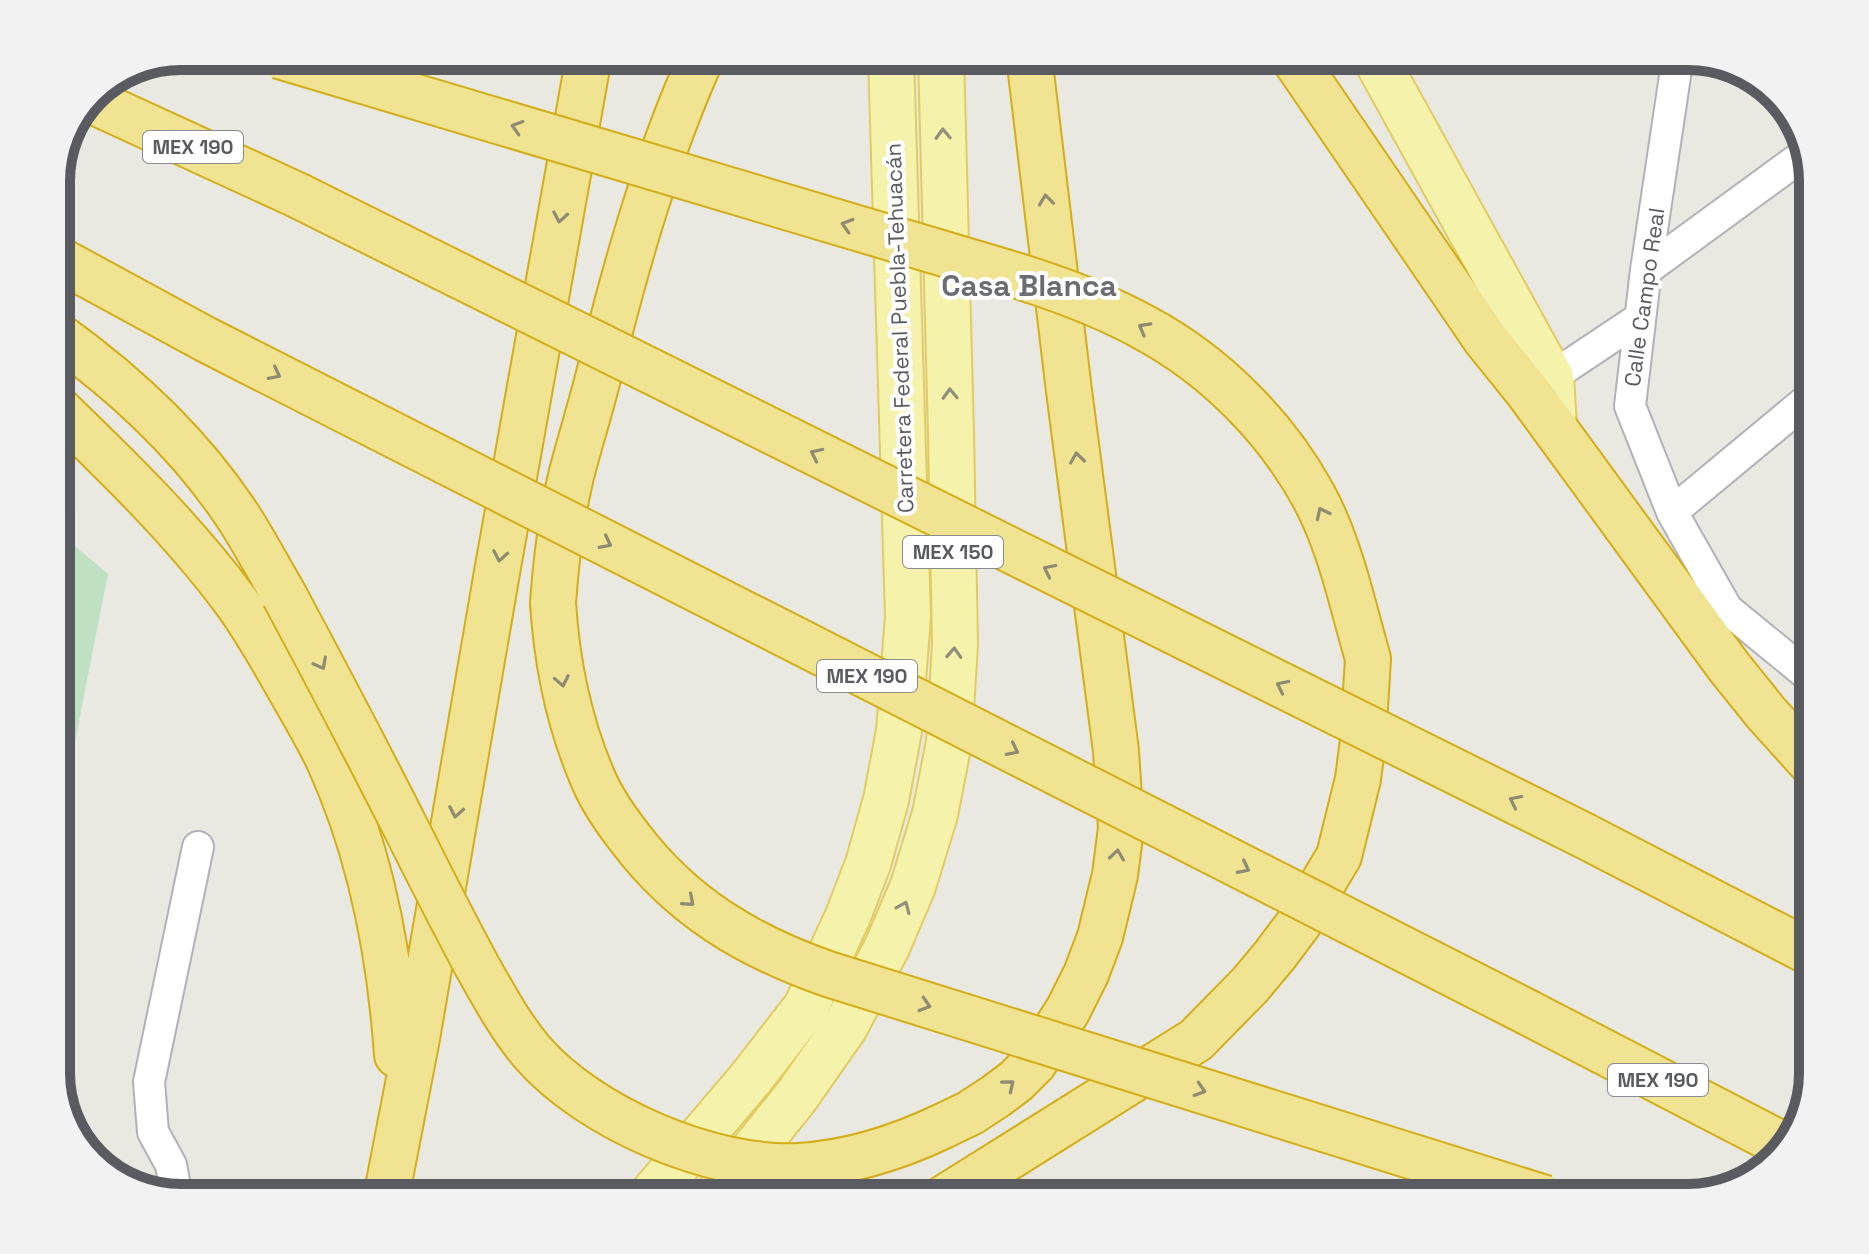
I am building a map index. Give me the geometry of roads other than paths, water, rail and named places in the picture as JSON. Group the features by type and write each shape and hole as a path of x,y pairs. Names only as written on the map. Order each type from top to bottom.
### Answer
{"highway":[{"path":"326,70 1015,275 1120,315 1180,349 1212,373 1244,403 1293,464 1312,494 1332,536 1368,659 1360,766 1339,856 1299,923 1275,955 1196,1040 966,1184"},
{"path":"389,1184 417,1038 587,70"},
{"path":"696,70 663,157 614,313 571,478 560,535 553,603 556,649 577,741 595,785 623,829 667,881 698,909 727,929 781,957 1500,1184"},
{"path":"70,344 128,392 166,429 240,519 284,595 510,1025 534,1055 562,1082 629,1125 726,1158 763,1165 796,1166 860,1157 917,1139 983,1105 1016,1081 1034,1063 1068,1010 1086,974 1100,937 1115,875 1121,828 1116,751 1031,70"},
{"path":"1302,70 1486,340 1540,384 1554,427 1729,667 1799,750"},
{"name":"MEX 190","path":"101,105 297,195 1585,836 1799,947"},
{"name":"MEX 190","path":"70,266 205,339 1775,1141"},
{"path":"70,421 160,512 234,599 262,641 329,759 358,838 384,941 398,1059 398,1133"}],"main road":[{"name":"Carretera Federal Puebla-Tehuacán","path":"661,1184 751,1078 806,1007 848,916 868,864 886,800 899,731 908,617 891,70"},
{"name":"MEX 150","path":"726,1184 796,1097 845,1027 887,947 913,886 935,814 949,742 955,644 941,70"},
{"path":"1381,70 1540,384"}],"street":[{"name":"Calle Campo Real","path":"1676,70 1646,270 1630,406 1672,512 1727,609 1799,661"},
{"path":"1646,270 1796,160"},
{"path":"1540,384 1640,318"},
{"path":"1672,512 1799,407"},
{"path":"174,1184 171,1165 153,1132 149,1082 198,847"}],"district":[{"name":"Casa Blanca","path":"1029,286"}]}
